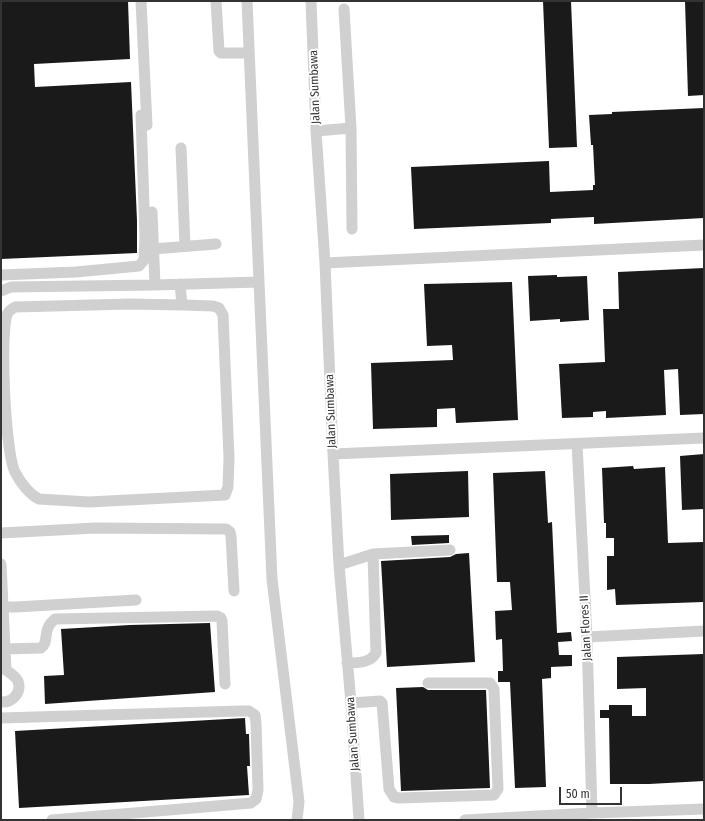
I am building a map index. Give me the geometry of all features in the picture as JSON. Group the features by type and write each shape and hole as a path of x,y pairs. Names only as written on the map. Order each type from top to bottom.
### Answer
{"street":[{"path":"141,1 155,285"},
{"path":"216,1 219,51 221,53 249,53"},
{"path":"247,1 272,580 299,802 297,820"},
{"name":"Jalan Sumbawa","path":"311,1 320,130 339,565 350,663 358,702 359,820"},
{"path":"344,9 351,128 352,229"},
{"path":"1,275 76,272 139,266 142,263 144,260 145,237 141,115"},
{"path":"320,130 351,128"},
{"path":"181,148 185,246"},
{"path":"153,249 216,244"},
{"path":"325,263 704,245"},
{"path":"1,291 11,287 259,282"},
{"path":"180,284 182,305"},
{"path":"130,304 182,305 213,306 219,308 223,315 229,458 228,488 225,495 89,502 39,499 34,496 28,491 14,472 8,441 3,337 7,315 10,310 16,307 130,304"},
{"path":"333,454 704,438"},
{"name":"Jalan Flores II","path":"576,444 587,637 592,813"},
{"path":"1,533 96,528 226,529 230,532 231,536 234,591"},
{"path":"339,565 373,554 450,550"},
{"path":"350,663 366,661 372,658 376,653 373,554"},
{"path":"1,564 3,633 5,650 4,672 15,678 18,682 19,690 16,696 12,699 7,702 1,702"},
{"path":"3,607 136,600"},
{"path":"5,650 41,648 45,643 46,631 55,619 217,616 221,618 222,621 225,684"},
{"path":"587,637 704,630"},
{"path":"358,702 380,701 382,704 389,789 394,797 494,795 498,789 493,685 490,683 428,683"},
{"path":"1,718 241,711 249,711 255,715 258,790 256,799 251,803 52,820"},
{"path":"465,820 592,813 687,815 704,809"}],"building":[{"path":"1,1 128,1 130,59 34,64 35,87 131,82 137,253 1,259"},
{"path":"543,1 571,1 577,147 549,148"},
{"path":"685,1 704,1 704,95 688,96"},
{"path":"704,108 704,218 594,224 594,217 551,219 551,223 414,229 411,167 549,161 550,192 593,190 593,185 595,185 593,145 591,145 589,115 612,114 612,112"},
{"path":"704,268 704,414 680,415 678,369 664,370 666,415 606,418 606,411 593,412 593,417 562,418 559,364 605,362 603,309 619,309 618,272"},
{"path":"557,275 557,277 587,276 589,320 560,322 560,319 530,321 528,276"},
{"path":"512,282 518,420 456,423 455,408 437,409 437,427 373,429 371,363 453,360 452,345 427,346 424,284"},
{"path":"704,454 704,509 682,510 680,456"},
{"path":"633,466 634,469 665,467 668,543 704,542 704,602 616,605 615,589 607,590 607,556 614,556 614,538 606,538 602,468"},
{"path":"468,471 469,517 391,520 390,474"},
{"path":"545,471 548,523 552,522 557,633 571,632 572,641 558,642 559,655 572,655 572,666 551,667 551,678 542,679 546,787 515,788 510,682 498,682 498,671 503,671 502,639 496,640 495,611 512,610 510,582 497,582 493,473"},
{"path":"449,535 449,543 412,545 411,536"},
{"path":"469,553 475,662 387,667 381,561 450,557 456,554"},
{"path":"210,623 215,692 45,704 44,676 64,675 61,629 130,625"},
{"path":"704,654 704,781 649,784 610,784 609,718 600,718 600,710 609,710 609,705 632,705 632,716 646,716 646,688 617,689 617,657"},
{"path":"423,687 428,690 486,690 490,788 401,791 396,688"},
{"path":"245,718 246,734 249,734 250,766 247,766 249,795 19,808 15,731"}]}
